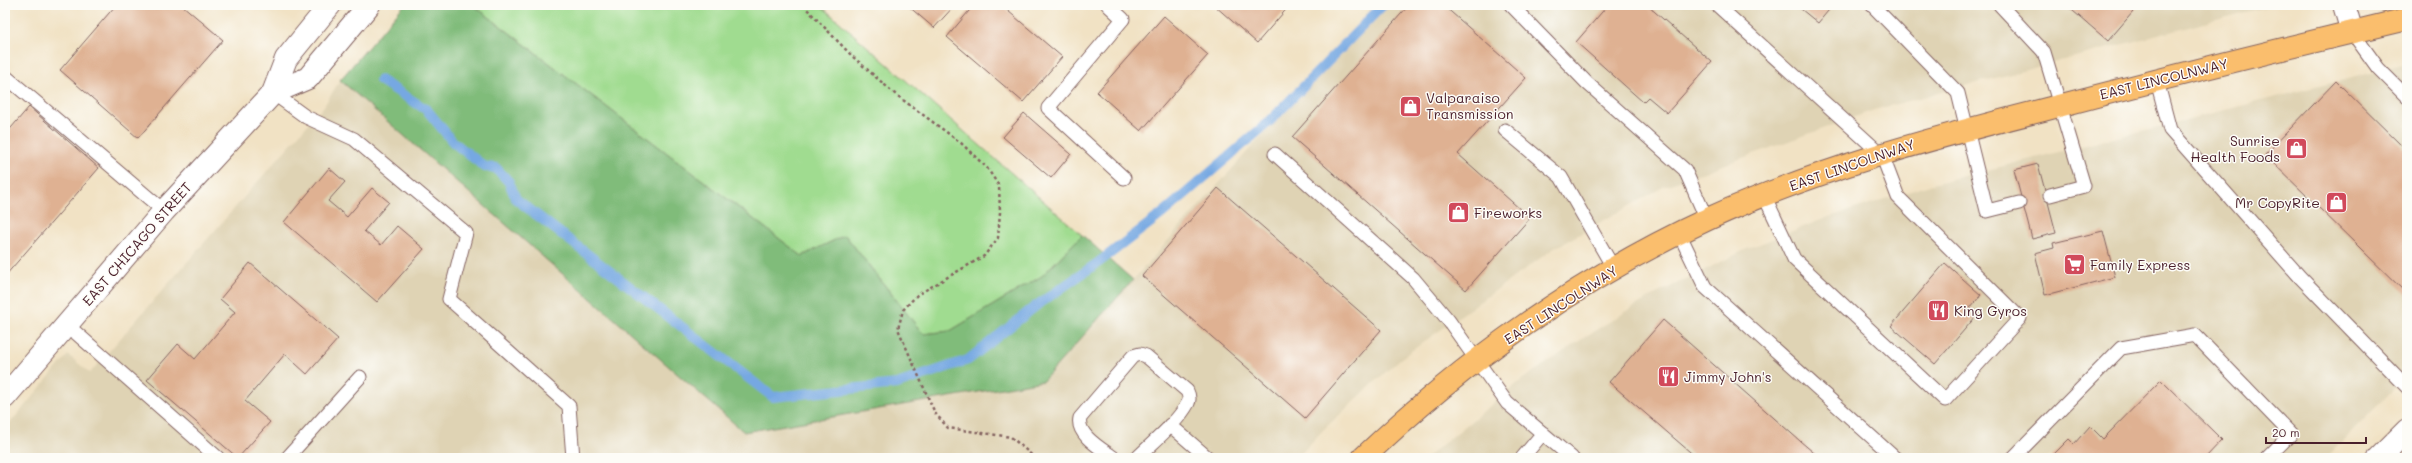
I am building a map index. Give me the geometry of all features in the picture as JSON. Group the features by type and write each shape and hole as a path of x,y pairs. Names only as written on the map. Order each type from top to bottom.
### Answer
{"main road":[{"name":"EAST LINCOLNWAY","path":"1363,458 1408,417 1476,362 1578,291 1679,234 1764,195 1882,155 1966,130 2060,105 2407,19"}],"street":[{"name":"EAST CHICAGO STREET","path":"5,397 164,211 273,93 286,59 330,5"},
{"name":"EAST CHICAGO STREET","path":"273,93 308,78 369,5"},
{"path":"2344,5 2352,32"},
{"path":"2379,458 2407,430"}],"lane":[{"path":"1108,5 1123,19 1048,108 1124,178"},
{"path":"1511,5 1587,83 1685,170 1707,220"},
{"path":"1717,5 1882,155 1898,197 2020,318 1945,400 1794,259 1764,195"},
{"path":"1872,5 1958,93 1986,211 2019,203"},
{"path":"2000,5 2044,52 2084,186 2050,195"},
{"path":"2352,32 2378,68 2407,97"},
{"path":"5,76 164,211"},
{"path":"2157,81 2170,130 2300,277 2407,387"},
{"path":"273,93 306,118 354,139 466,233 448,299 569,406 573,458"},
{"path":"1505,130 1561,177 1614,270"},
{"path":"1275,154 1413,278 1449,321 1476,362 1507,403 1572,458"},
{"path":"1679,234 1704,287 1895,458"},
{"path":"67,325 218,458"},
{"path":"2013,458 2121,348 2195,336 2291,434 2268,458"},
{"path":"1114,458 1081,431 1079,424 1080,418 1134,356 1140,354 1146,356 1187,391 1190,398 1188,403 1170,425 1137,458"},
{"path":"287,458 360,376"},
{"path":"1170,425 1208,458"},
{"path":"1522,458 1543,433"}],"path":[{"path":"803,5 852,56 895,94 961,143 986,168 999,186 1000,212 998,238 984,256 917,295 903,310 898,329 935,413 948,428 1012,437 1035,458"}],"shaded area":[{"path":"1378,5 2272,5 1874,110 1663,187 1553,249 1400,359 1323,430 1297,458 5,458 5,429 68,355 90,373 324,106 340,80 744,432 1043,381"},
{"path":"2407,64 2407,375 2327,458 1426,458 1523,379 1591,333 1652,296 1747,249 1826,218 1936,183"}],"green space":[{"path":"404,5 473,5 802,256 845,235 923,334 950,331 1042,276 1082,235 1133,280 1043,381 744,432 340,80"},
{"path":"473,5 820,5 1082,235 1042,276 950,331 923,334 845,235 802,256"}],"building":[{"path":"116,5 182,5 223,40 138,138 60,70"},
{"path":"907,5 955,5 934,28"},
{"path":"974,5 1001,5 1062,57 1023,102 947,37"},
{"path":"1214,5 1290,5 1257,43"},
{"path":"1409,5 1443,5 1526,78 1458,154 1530,218 1466,290 1292,137"},
{"path":"1608,5 1647,5 1712,62 1667,113 1648,97 1643,102 1576,42"},
{"path":"1796,5 1833,5 1818,23"},
{"path":"2066,5 2139,5 2108,41"},
{"path":"1164,16 1208,55 1141,131 1097,92"},
{"path":"2336,81 2407,151 2407,294 2265,155"},
{"path":"29,107 99,168 5,276 5,135"},
{"path":"1024,113 1071,154 1051,178 1003,137"},
{"name":"Family Express","path":"2038,164 2056,233 2032,239 2014,170"},
{"path":"329,168 345,182 328,201 347,217 372,188 389,202 364,231 381,245 397,226 424,249 377,302 284,222"},
{"path":"1218,188 1381,330 1305,418 1142,276"},
{"name":"Family Express","path":"2103,231 2115,277 2045,295 2035,253 2054,248 2053,243"},
{"path":"250,263 338,339 307,374 285,354 245,401 270,422 238,458 147,380 178,344 195,359 235,312 220,299"},
{"name":"King Gyros","path":"1945,263 1981,295 1970,308 1977,315 1935,364 1891,326"},
{"path":"1663,320 1820,458 1697,458 1609,382"},
{"path":"2161,380 2222,440 2205,458 2050,458 2069,439 2074,444 2090,426 2103,439"}],"waterway":[{"path":"380,80 427,110 453,142 485,167 496,168 509,182 516,199 773,397 897,384 968,360 1037,305 1099,262 1163,213 1270,121 1383,5"}],"place":[{"name":"Valparaiso Transmission","path":"1410,106"},
{"name":"Sunrise Health Foods","path":"2296,149"},
{"name":"Mr CopyRite","path":"2336,203"},
{"name":"Fireworks","path":"1459,213"},
{"name":"Family Express","path":"2075,265"},
{"name":"King Gyros","path":"1939,311"},
{"name":"Jimmy John's","path":"1669,377"}]}
